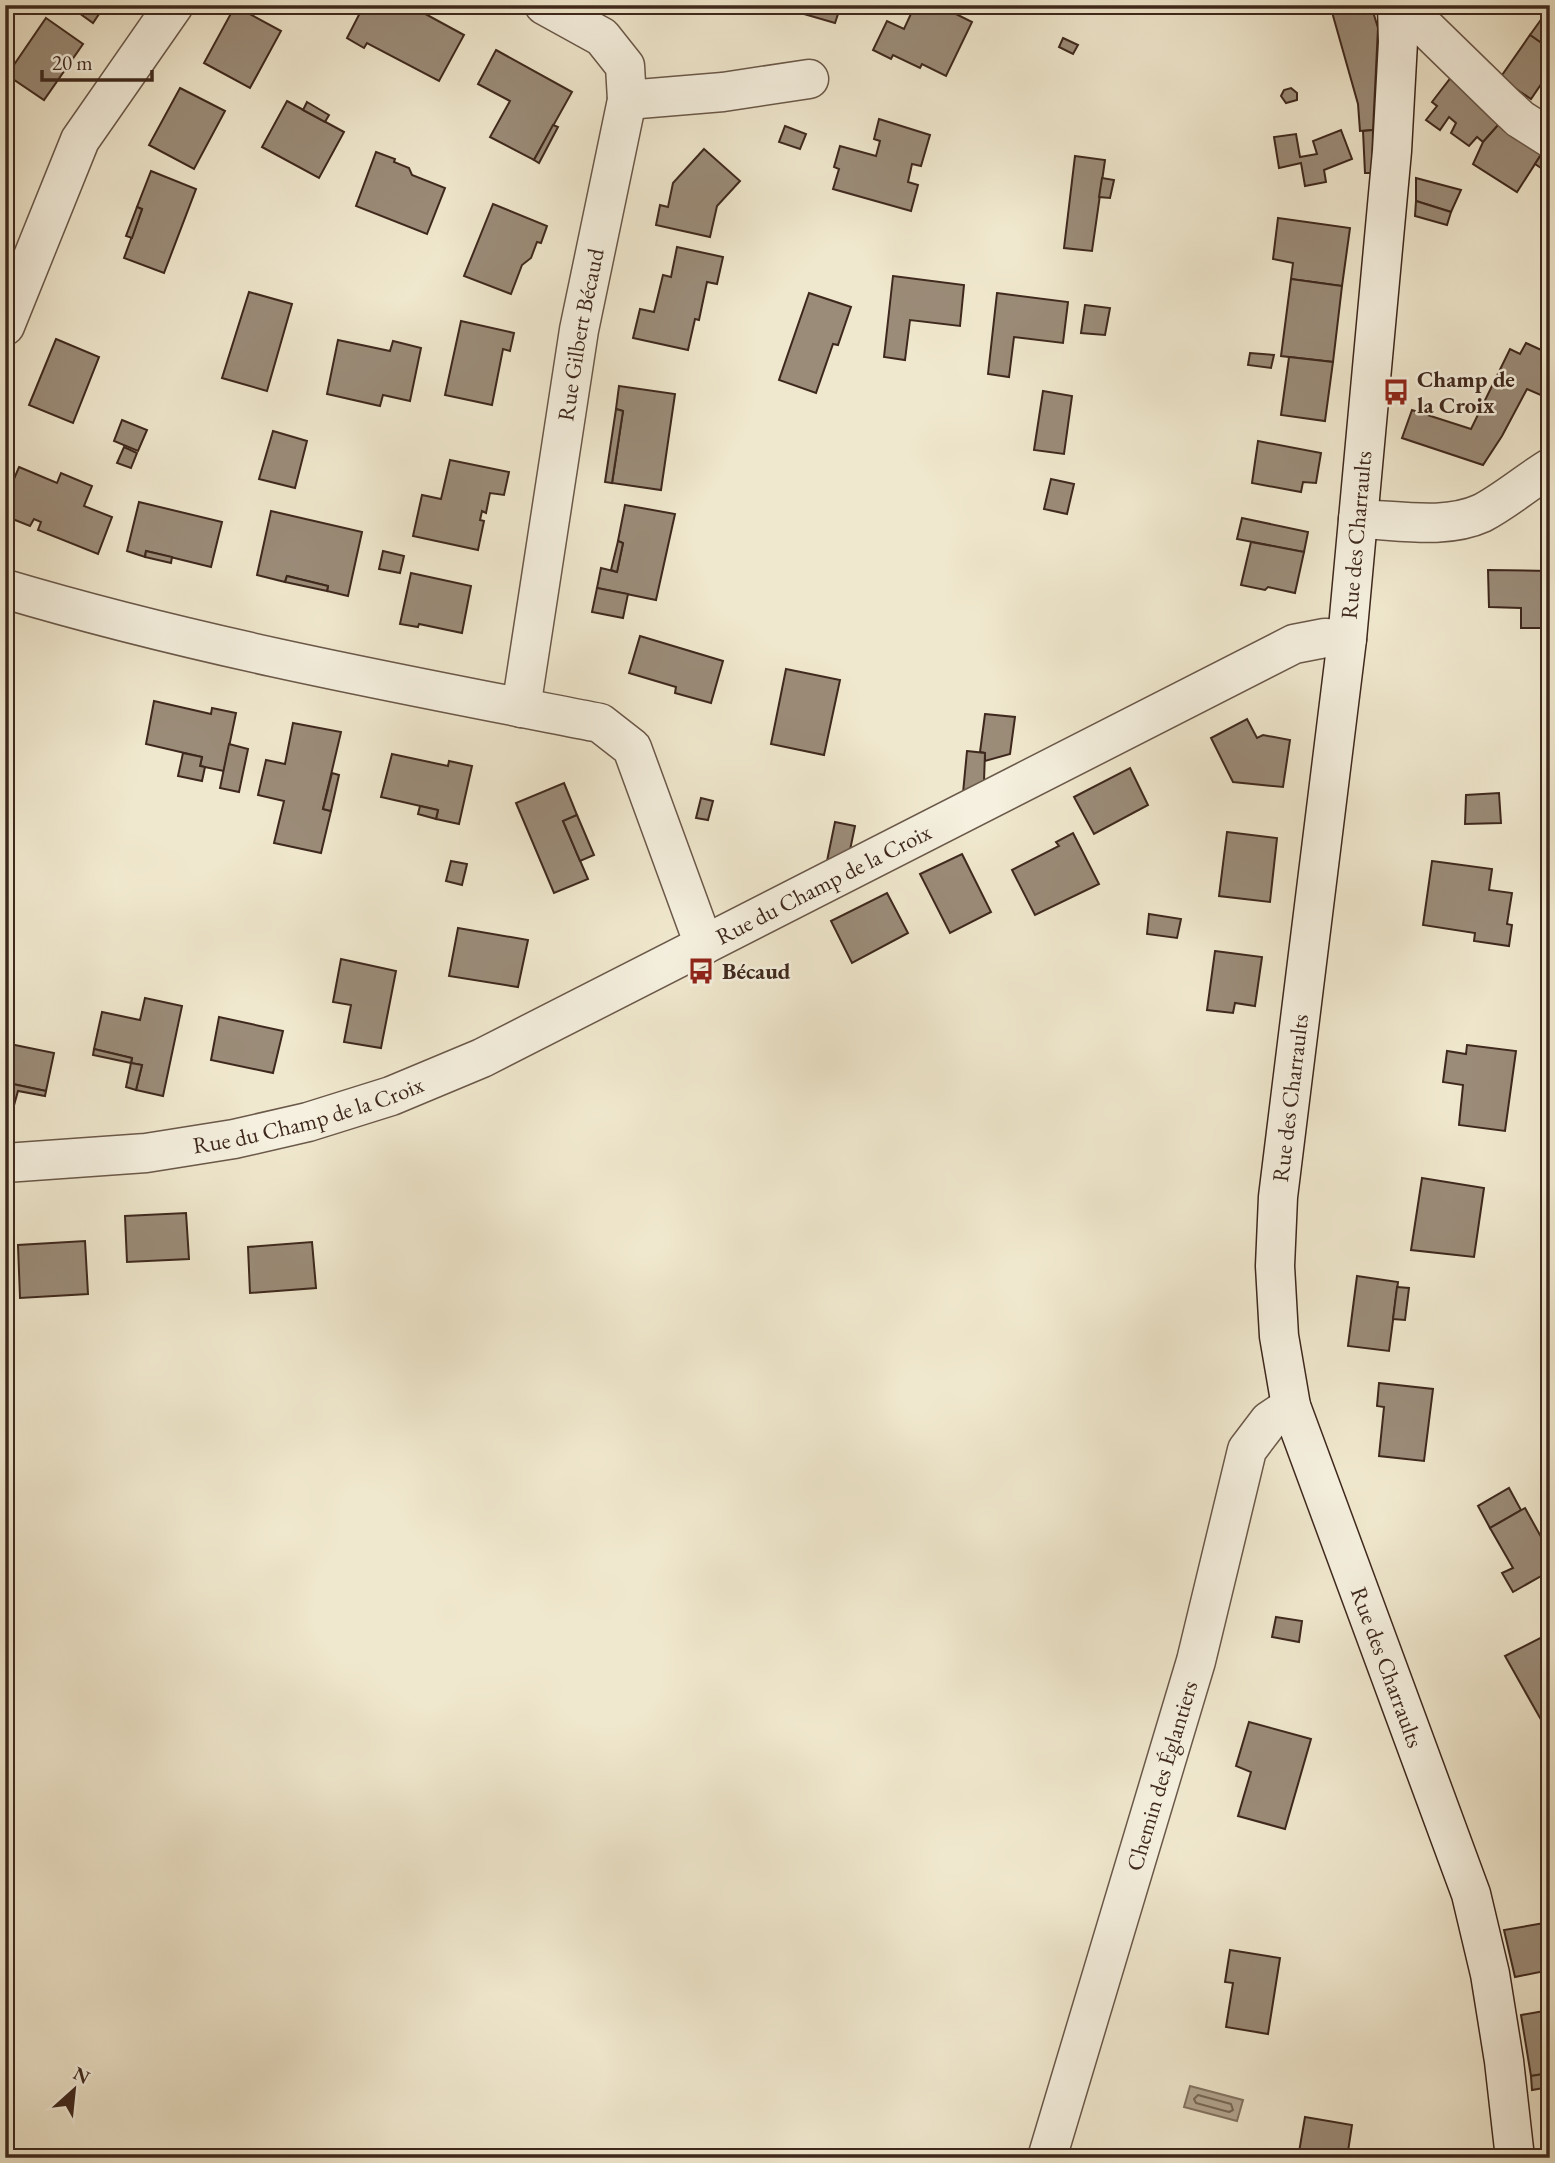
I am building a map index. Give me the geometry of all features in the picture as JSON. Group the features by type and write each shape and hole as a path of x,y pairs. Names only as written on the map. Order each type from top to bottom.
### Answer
{"street":[{"path":"5,326 80,141 174,5"},
{"name":"Rue Gilbert Bécaud","path":"521,708 579,330 627,100 625,66 602,37 544,5"},
{"path":"1397,8 1428,30 1505,105 1550,138"},
{"name":"Rue des Charraults","path":"1397,8 1392,151 1346,639 1278,1197 1276,1277 1279,1336 1291,1406 1471,1894 1490,1974 1515,2158"},
{"path":"627,100 723,92 809,79"},
{"path":"1358,519 1419,522 1470,517 1484,512 1550,468"},
{"path":"5,589 216,645 600,723 632,748 704,945"},
{"name":"Rue du Champ de la Croix","path":"5,1163 146,1153 197,1145 308,1122 368,1103 482,1058 1294,644 1325,638 1346,639"},
{"name":"Chemin des Églantiers","path":"1047,2158 1196,1661 1247,1450 1269,1421 1291,1406"}],"water":[{"path":"1190,2086 1243,2100 1237,2121 1184,2107"}],"building":[{"path":"68,5 105,5 93,23"},
{"path":"364,5 409,5 464,35 439,81 367,43 364,48 347,38"},
{"path":"773,5 841,5 835,23"},
{"path":"915,5 938,5 972,22 946,76 922,64 920,68 893,55 891,59 873,50 887,21 904,29"},
{"path":"1330,5 1371,5 1378,28 1373,130 1360,131 1358,104"},
{"path":"235,6 281,31 250,88 204,63"},
{"path":"1550,7 1550,49 1530,35"},
{"path":"46,18 83,44 44,100 7,75"},
{"path":"1530,35 1550,49 1550,71 1531,99 1500,78"},
{"path":"1063,38 1078,45 1073,54 1059,47"},
{"path":"496,50 572,92 534,160 490,137 510,101 478,84"},
{"path":"1452,76 1501,122 1483,142 1477,137 1469,146 1451,133 1456,123 1449,117 1440,130 1426,120 1437,106 1432,102"},
{"path":"180,88 225,111 194,169 149,145"},
{"path":"1291,88 1297,93 1297,100 1286,103 1281,96 1284,90"},
{"path":"287,101 344,132 319,178 262,147"},
{"path":"307,102 329,115 325,122 303,110"},
{"path":"879,119 930,135 921,166 912,164 908,182 918,185 911,211 833,189 839,169 834,167 840,146 876,156 880,141 874,139"},
{"path":"1499,124 1544,150 1517,192 1473,164 1483,142"},
{"path":"553,125 558,127 539,163 534,160"},
{"path":"785,126 806,134 800,149 779,142"},
{"path":"1341,130 1352,159 1324,170 1326,182 1305,186 1301,163 1279,168 1274,137 1296,134 1300,157 1317,154 1313,141"},
{"path":"1373,130 1372,173 1365,173 1363,131"},
{"path":"704,149 740,181 717,206 710,237 656,225 660,205 668,207 673,183"},
{"path":"1544,150 1550,154 1550,174 1535,164"},
{"path":"376,152 395,159 394,162 409,168 412,175 445,188 427,234 356,206"},
{"path":"1075,156 1105,160 1092,251 1064,248"},
{"path":"151,171 196,189 164,273 124,258 142,209 137,207"},
{"path":"1102,178 1114,180 1110,198 1099,197"},
{"path":"1416,178 1461,190 1451,212 1416,201"},
{"path":"1416,201 1451,212 1447,225 1415,216"},
{"path":"493,204 547,226 541,243 537,242 531,258 522,265 511,294 464,276"},
{"path":"137,207 142,209 132,238 126,236"},
{"path":"1278,218 1350,228 1342,286 1291,279 1293,263 1273,259"},
{"path":"677,247 723,257 717,284 707,282 699,320 695,319 688,350 633,338 640,309 654,312 663,275 671,277"},
{"path":"893,276 964,285 960,326 910,320 905,360 884,357"},
{"path":"1291,279 1342,286 1333,362 1281,356"},
{"path":"249,292 292,304 267,391 222,378"},
{"path":"809,293 851,307 838,345 833,344 816,393 779,380"},
{"path":"997,293 1068,302 1063,343 1014,337 1009,377 988,374"},
{"path":"1085,305 1110,308 1105,335 1081,333"},
{"path":"461,321 514,333 510,351 503,349 492,405 445,395"},
{"path":"56,339 99,357 73,423 29,405"},
{"path":"338,340 390,351 393,341 421,348 410,401 383,395 380,406 327,394"},
{"path":"1526,343 1550,354 1550,382 1543,396 1527,389 1483,465 1402,438 1412,410 1471,429 1510,349 1520,354"},
{"path":"1250,353 1274,355 1271,368 1248,365"},
{"path":"1289,357 1333,362 1325,421 1281,415"},
{"path":"619,386 675,394 661,490 612,483 623,411 616,409"},
{"path":"1043,391 1072,396 1064,454 1034,450"},
{"path":"616,409 623,411 612,483 605,482"},
{"path":"122,420 147,430 138,451 114,441"},
{"path":"273,431 307,441 295,488 259,479"},
{"path":"1258,441 1321,453 1316,483 1303,482 1301,492 1252,483"},
{"path":"124,447 137,453 131,468 117,463"},
{"path":"450,460 509,472 504,495 490,493 486,513 482,511 480,520 484,521 478,550 413,536 422,495 441,499"},
{"path":"19,467 57,483 61,473 92,486 84,506 112,517 98,554 38,530 41,522 34,519 30,526 5,516 5,500"},
{"path":"1051,479 1074,484 1067,514 1044,509"},
{"path":"139,502 222,522 211,567 146,551 145,557 127,551"},
{"path":"625,505 675,514 656,600 597,588 601,568 617,572 623,543 618,541"},
{"path":"271,511 362,532 348,596 327,591 328,586 287,576 285,582 257,575"},
{"path":"1242,518 1308,532 1304,552 1237,539"},
{"path":"618,541 623,543 617,572 611,570"},
{"path":"1251,542 1304,552 1295,593 1241,585"},
{"path":"146,551 172,557 171,563 145,557"},
{"path":"383,551 404,556 400,573 379,569"},
{"path":"1488,570 1550,571 1548,628 1521,628 1521,608 1489,607"},
{"path":"411,573 471,586 462,633 419,624 418,627 400,624"},
{"path":"287,576 328,586 327,591 285,582"},
{"path":"597,588 628,594 623,618 592,612"},
{"path":"640,636 723,661 711,703 675,693 676,687 629,673"},
{"path":"786,669 840,680 824,755 771,744"},
{"path":"154,701 211,714 212,708 236,713 224,771 200,766 202,757 146,744"},
{"path":"985,714 1015,717 1010,754 985,761 985,753 980,752"},
{"path":"1247,719 1257,738 1263,735 1290,740 1283,787 1233,782 1211,738"},
{"path":"293,723 341,732 323,809 331,811 321,853 274,843 284,801 258,795 266,760 285,764"},
{"path":"229,744 248,749 239,792 220,788"},
{"path":"967,751 985,753 984,781 963,793"},
{"path":"183,753 202,757 200,766 205,767 202,781 178,776"},
{"path":"392,754 448,766 449,761 472,766 459,824 436,819 438,810 381,797"},
{"path":"1130,768 1148,805 1094,834 1074,797"},
{"path":"332,773 339,775 331,811 323,809"},
{"path":"564,783 577,815 563,821 588,879 554,893 516,803"},
{"path":"1499,793 1501,823 1465,824 1466,795"},
{"path":"701,798 713,801 708,820 696,818"},
{"path":"420,806 438,810 436,819 418,814"},
{"path":"577,815 594,855 580,861 563,821"},
{"path":"835,822 855,826 850,850 827,861"},
{"path":"1227,832 1277,838 1270,902 1219,896"},
{"path":"1073,833 1099,884 1035,915 1012,870 1059,846 1056,842"},
{"path":"962,854 991,912 950,933 920,874"},
{"path":"451,861 467,864 462,885 446,881"},
{"path":"1432,861 1492,869 1489,890 1512,893 1507,924 1512,925 1509,946 1474,941 1475,933 1423,925"},
{"path":"887,893 908,933 852,963 831,921"},
{"path":"1149,914 1181,919 1177,938 1147,934"},
{"path":"458,928 528,940 518,987 449,976"},
{"path":"1215,951 1262,957 1255,1006 1235,1003 1233,1013 1207,1010"},
{"path":"341,959 396,971 381,1048 344,1042 351,1005 333,1002"},
{"path":"145,998 182,1006 163,1096 136,1090 142,1065 131,1063 132,1058 94,1049 102,1012 140,1020"},
{"path":"219,1017 283,1031 273,1073 211,1060"},
{"path":"5,1043 54,1053 46,1091 8,1083 5,1096"},
{"path":"1467,1045 1516,1051 1505,1131 1459,1125 1463,1085 1443,1082 1447,1051 1466,1054"},
{"path":"94,1049 132,1058 131,1063 93,1055"},
{"path":"131,1063 142,1065 136,1090 126,1087"},
{"path":"8,1083 46,1091 45,1096 18,1091 13,1109 5,1108"},
{"path":"1422,1178 1484,1188 1474,1257 1411,1250"},
{"path":"186,1213 189,1259 127,1262 125,1216"},
{"path":"85,1241 88,1294 20,1298 18,1245"},
{"path":"312,1242 316,1288 250,1293 248,1247"},
{"path":"1357,1276 1398,1282 1389,1351 1348,1346"},
{"path":"1397,1287 1409,1288 1405,1320 1393,1319"},
{"path":"1379,1383 1433,1389 1424,1461 1379,1456 1384,1407 1377,1406"},
{"path":"1509,1488 1521,1510 1490,1528 1478,1506"},
{"path":"1525,1508 1550,1553 1550,1571 1513,1592 1502,1573 1513,1568 1490,1528"},
{"path":"1276,1617 1302,1621 1299,1642 1272,1637"},
{"path":"1548,1634 1550,1722 1544,1725 1505,1656"},
{"path":"1249,1722 1311,1739 1285,1829 1238,1816 1251,1772 1236,1766"},
{"path":"1550,1922 1550,1970 1515,1977 1504,1930"},
{"path":"1230,1950 1280,1958 1268,2034 1226,2027 1233,1983 1225,1982"},
{"path":"1550,2010 1550,2073 1531,2076 1521,2015"},
{"path":"1549,2073 1550,2087 1532,2090 1531,2076"},
{"path":"1305,2117 1352,2125 1347,2158 1298,2158"}],"place":[{"name":"Champ de la Croix","path":"1396,392"},
{"name":"Bécaud","path":"701,971"}]}
